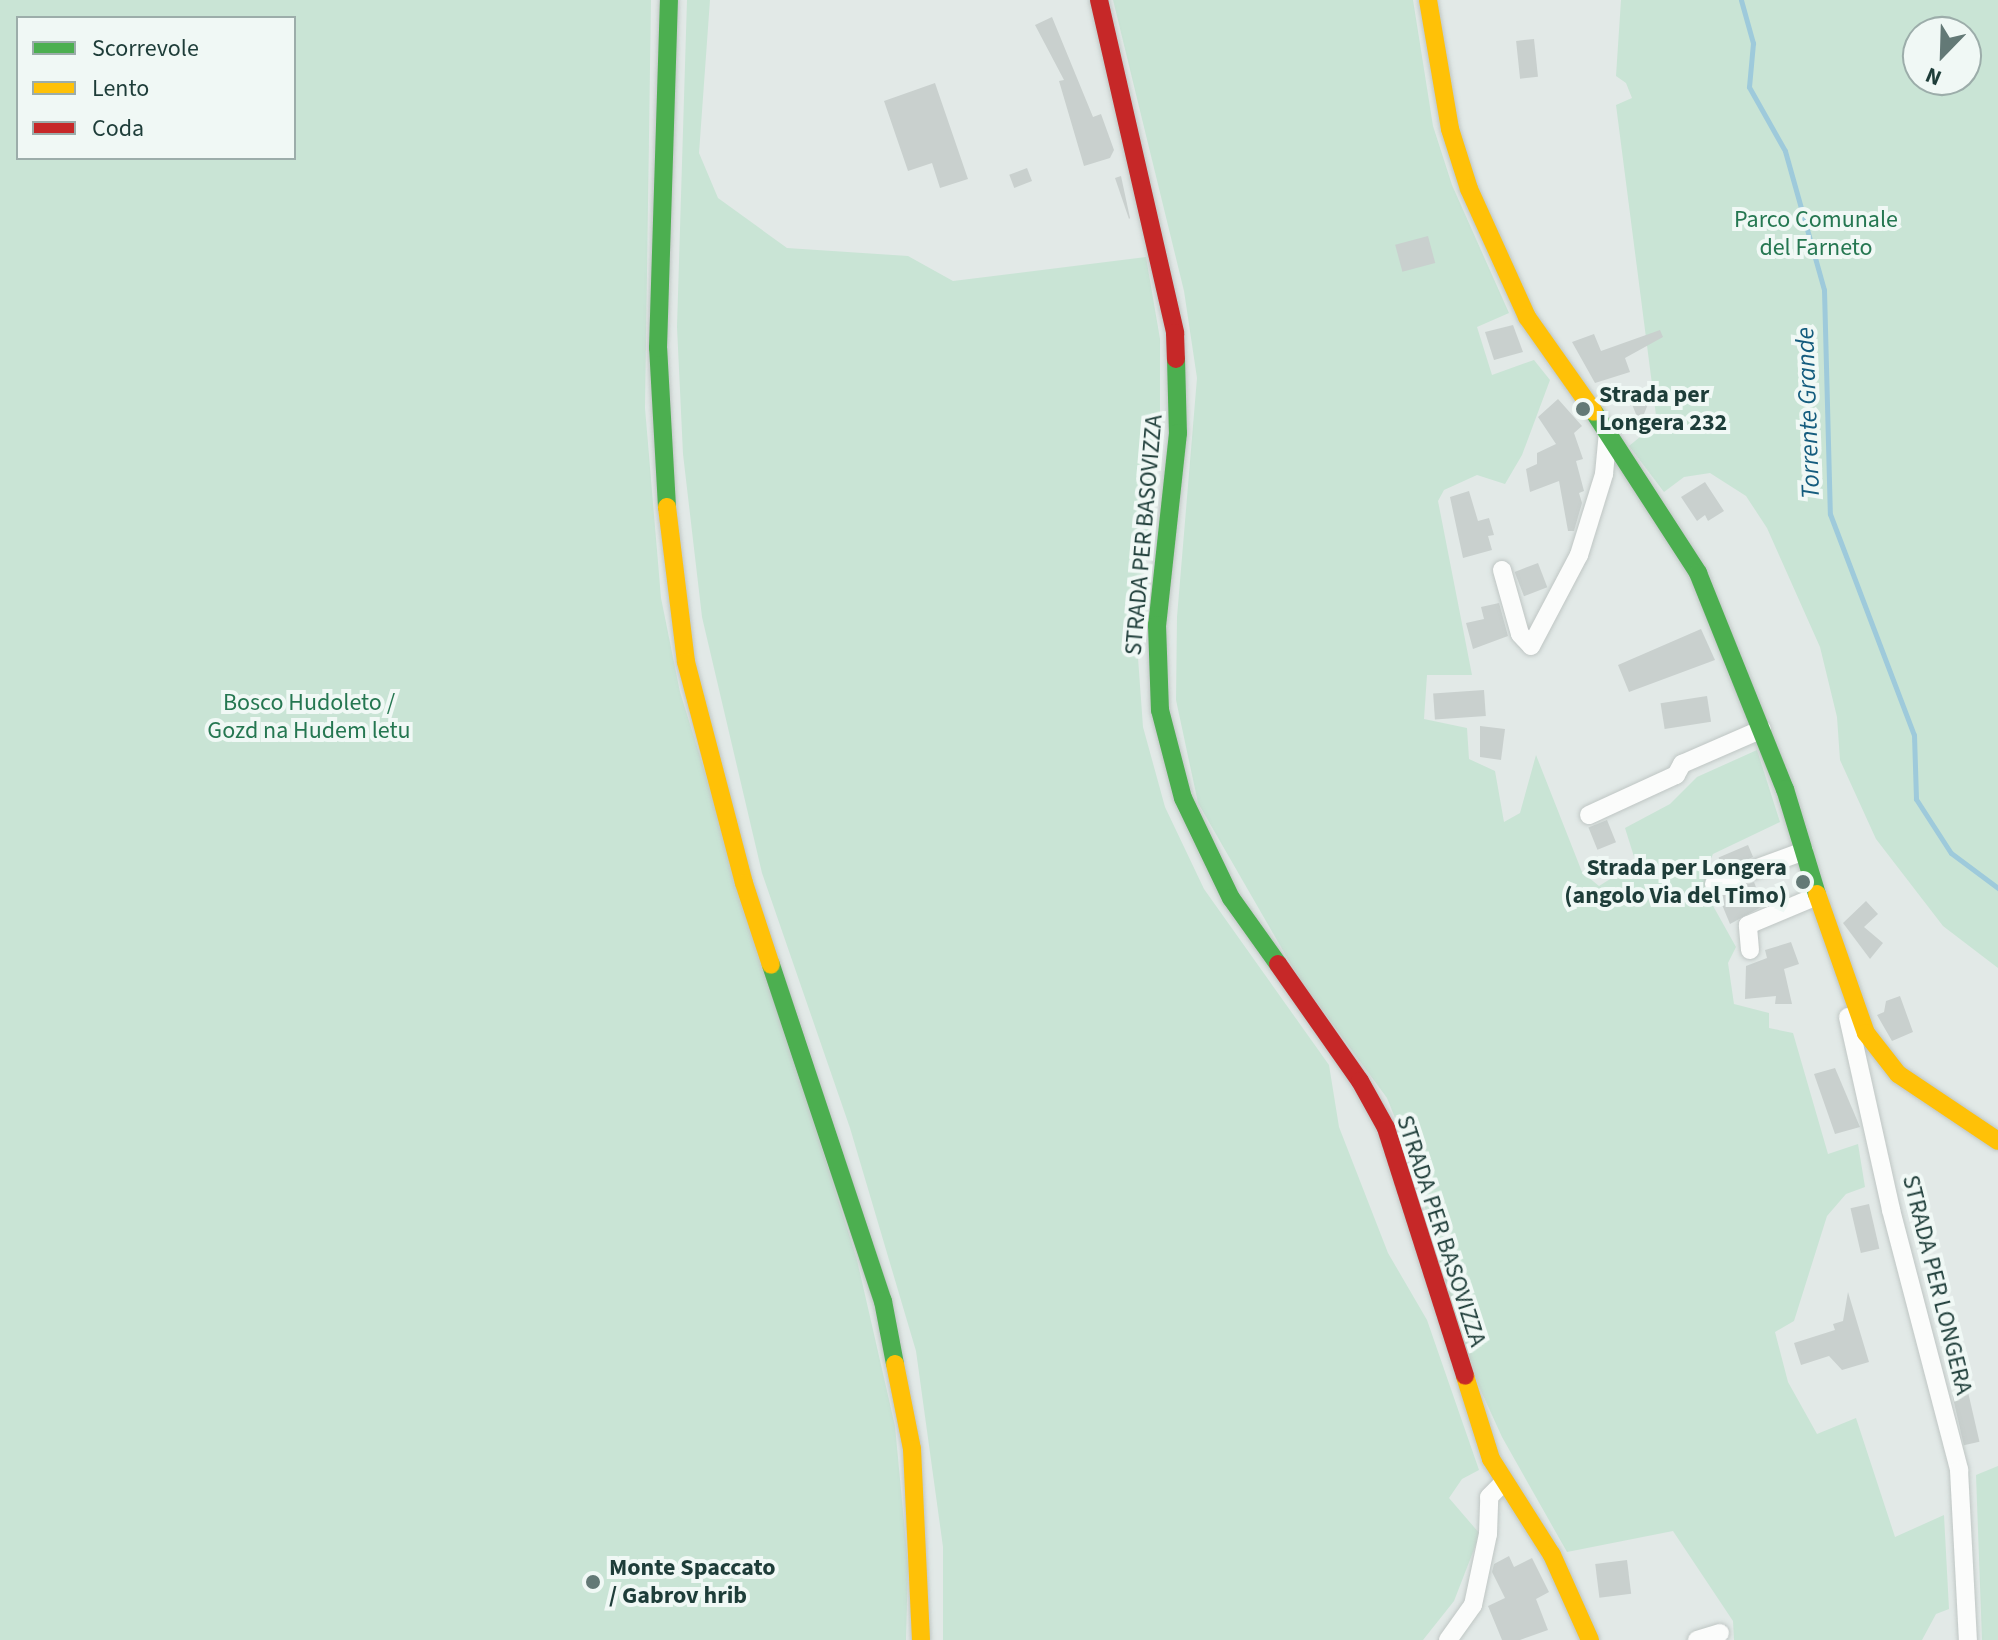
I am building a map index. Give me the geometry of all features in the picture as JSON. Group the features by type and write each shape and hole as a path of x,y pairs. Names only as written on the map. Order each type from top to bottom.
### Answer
{"main road":[{"path":"669,0 658,348 670,554 686,662 739,869 883,1301 912,1449 921,1640"},
{"name":"STRADA PER BASOVIZZA","path":"1099,0 1175,333 1178,433 1157,625 1160,710 1183,798 1231,898 1360,1081 1386,1128 1464,1386 1504,1482 1552,1555 1590,1640"},
{"name":"STRADA PER LONGERA","path":"1428,0 1450,129 1469,189 1527,317 1608,432 1698,573 1762,729 1834,945 1874,1047 1898,1074 1998,1141"}],"street":[{"path":"1502,570 1520,634 1531,646 1579,555 1604,474 1608,432"},
{"path":"1589,815 1676,775 1682,764 1762,729"},
{"path":"1714,884 1804,851"},
{"path":"1750,950 1748,925 1817,896"},
{"name":"STRADA PER LONGERA","path":"1834,945 1891,1210 1959,1470 1968,1640"},
{"path":"1448,1640 1473,1605 1488,1534 1489,1497 1504,1482"},
{"path":"1697,1640 1720,1633"}],"green space":[{"name":"Bosco Hudoleto / Gozd na Hudem letu","path":"0,0 651,0 645,408 661,598 680,692 857,1260 895,1426 908,1564 906,1640 0,1640"},
{"path":"687,0 710,0 699,153 718,198 787,248 908,256 953,281 1146,257 1160,339 1160,415 1137,644 1143,727 1165,807 1204,889 1329,1065 1339,1127 1388,1253 1427,1320 1479,1470 1462,1479 1449,1498 1480,1534 1454,1601 1423,1640 943,1640 943,1547 916,1351 850,1128 762,873 702,617 683,454 677,327"},
{"path":"1113,0 1413,0 1433,126 1452,185 1509,313 1477,327 1492,375 1534,360 1550,380 1522,455 1505,484 1477,475 1444,490 1438,501 1472,675 1427,675 1424,719 1467,728 1469,759 1495,771 1504,822 1520,813 1536,755 1582,872 1599,886 1636,863 1625,828 1670,804 1697,777 1757,750 1780,822 1713,854 1705,872 1707,895 1736,947 1728,963 1734,1004 1769,1013 1769,1028 1793,1033 1828,1154 1858,1144 1865,1187 1846,1194 1827,1216 1794,1321 1775,1332 1788,1382 1817,1434 1856,1418 1895,1537 1944,1515 1949,1609 1936,1614 1922,1640 1734,1640 1733,1621 1673,1531 1567,1552 1502,1437 1467,1360 1412,1160 1387,1098 1300,980 1198,803 1176,700 1177,617 1197,378 1184,291"},
{"name":"Parco Comunale del Farneto","path":"1621,0 1998,0 1998,968 1943,926 1876,839 1840,760 1837,717 1820,647 1767,528 1746,496 1710,473 1684,477 1664,492 1629,446 1657,423 1616,105 1632,98 1626,83 1616,76"},
{"path":"1998,1466 1998,1640 1982,1640 1976,1475"}],"building":[{"path":"1052,17 1093,117 1101,114 1114,150 1110,158 1084,166 1059,81 1064,80 1035,25"},
{"path":"1534,39 1538,77 1520,79 1516,41"},
{"path":"935,83 968,179 940,188 932,163 908,171 884,101"},
{"path":"1027,168 1032,181 1014,188 1009,175"},
{"path":"1121,176 1130,218 1129,219 1115,178"},
{"path":"1428,236 1435,263 1402,272 1395,245"},
{"path":"1513,325 1523,352 1494,360 1485,332"},
{"path":"1660,330 1663,337 1625,358 1630,372 1595,383 1572,342 1594,334 1601,351"},
{"path":"1643,393 1648,404 1640,424 1629,397"},
{"path":"1558,399 1582,426 1574,433 1583,459 1576,461 1584,491 1579,493 1582,503 1574,531 1568,531 1559,481 1530,492 1526,469 1537,464 1537,453 1556,444 1538,417"},
{"path":"1705,482 1724,511 1708,521 1705,515 1697,521 1681,497"},
{"path":"1469,491 1478,521 1489,518 1494,535 1488,536 1492,550 1463,558 1450,497"},
{"path":"1538,563 1547,587 1524,596 1515,572"},
{"path":"1499,603 1508,636 1473,649 1466,623 1484,619 1481,607"},
{"path":"1701,629 1715,660 1629,692 1618,665"},
{"path":"1484,690 1486,716 1435,719 1433,694"},
{"path":"1707,696 1711,722 1665,729 1661,703"},
{"path":"1480,726 1505,729 1501,760 1480,757"},
{"path":"1607,820 1616,842 1597,850 1588,827"},
{"path":"1748,845 1753,857 1724,869 1719,858"},
{"path":"1754,882 1763,906 1730,924 1718,895"},
{"path":"1866,901 1878,914 1864,927 1883,943 1870,959 1843,923"},
{"path":"1791,942 1799,964 1784,969 1792,1004 1775,1004 1776,996 1745,999 1746,966 1767,958 1765,950"},
{"path":"1900,996 1913,1032 1892,1041 1877,1015 1884,1012 1886,1001"},
{"path":"1835,1068 1860,1127 1835,1134 1814,1074"},
{"path":"1869,1204 1879,1249 1861,1253 1850,1208"},
{"path":"1848,1292 1869,1362 1842,1370 1829,1356 1801,1365 1794,1343 1835,1330 1833,1324 1843,1321"},
{"path":"1968,1392 1979,1442 1964,1445 1952,1396"},
{"path":"1509,1556 1514,1567 1532,1558 1549,1592 1536,1599 1548,1630 1520,1640 1502,1640 1488,1606 1505,1598 1492,1572 1494,1564"},
{"path":"1627,1560 1631,1594 1599,1598 1595,1564"}],"waterway":[{"name":"Torrente Grande","path":"1741,0 1753,43 1749,87 1785,151 1824,290 1830,514 1914,735 1916,799 1951,853 1998,888"}],"traffic: fast":[{"path":"667,507 658,348 669,0"},
{"path":"1176,359 1178,433 1157,625 1160,710 1183,798 1231,898 1278,964"},
{"path":"1594,412 1698,573 1785,789 1817,894"},
{"path":"771,965 883,1301 895,1364"}],"traffic: slow":[{"path":"1428,0 1450,129 1469,189 1527,317 1594,412"},
{"path":"667,507 686,662 744,883 771,965"},
{"path":"1817,894 1866,1033 1898,1074 1998,1141"},
{"path":"895,1364 912,1449 921,1640"},
{"path":"1465,1376 1491,1459 1552,1555 1590,1640"}],"traffic: jam":[{"path":"1099,0 1175,333 1176,359"},
{"path":"1278,964 1360,1081 1386,1128 1465,1376"}],"place":[{"name":"Strada per Longera 232","path":"1583,409"},
{"name":"Strada per Longera (angolo Via del Timo)","path":"1803,882"},
{"name":"Monte Spaccato / Gabrov hrib","path":"593,1582"}]}
